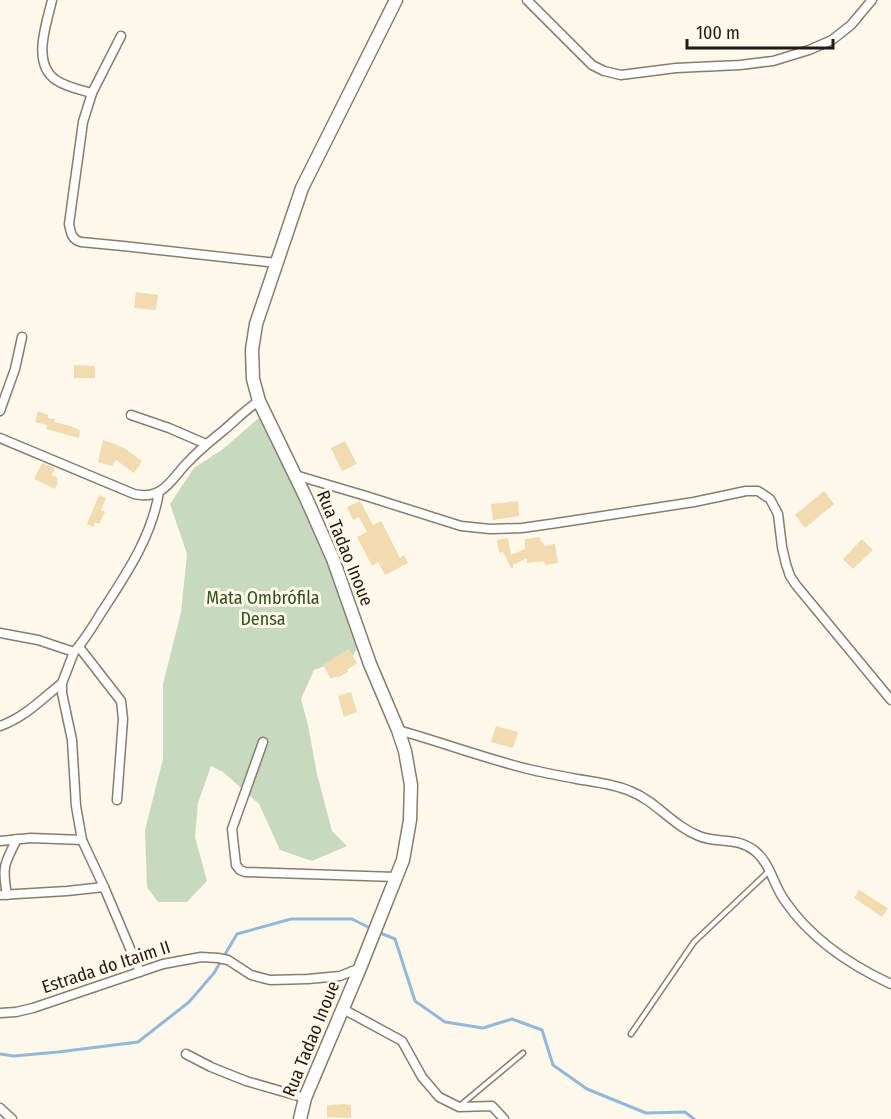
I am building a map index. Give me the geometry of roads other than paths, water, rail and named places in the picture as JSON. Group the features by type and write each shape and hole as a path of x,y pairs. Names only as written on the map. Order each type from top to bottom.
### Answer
{"street":[{"path":"52,0 43,36 44,63 56,80 92,93"},
{"name":"Rua Tadao Inoue","path":"300,1119 305,1098 403,860 410,820 411,785 405,751 398,730 370,664 333,559 259,401 253,379 252,350 256,324 302,188 396,0"},
{"path":"527,0 592,65 604,72 621,75 676,68 740,65 781,59 820,46 840,35 872,0"},
{"path":"121,36 92,93 83,122 69,224 75,241 277,263"},
{"path":"0,411 15,369 22,337"},
{"path":"0,438 134,494 147,496 167,486 206,444 259,401"},
{"path":"131,415 206,444"},
{"path":"295,475 461,526 490,530 557,523 694,502 746,491 758,491 770,499 778,514 782,547 790,576 891,700"},
{"path":"140,972 82,840 76,806 72,740 62,683 76,650 116,590 140,548 156,509 159,492"},
{"path":"0,633 76,650 121,701 123,719 117,800"},
{"path":"0,726 24,714 62,683"},
{"path":"398,730 509,764 631,791 643,797 679,825 698,835 734,841 746,846 765,861 779,893 792,911 824,944 850,963 891,984"},
{"path":"263,742 232,829 236,865 240,870 395,877"},
{"path":"17,839 5,862 3,895 104,887"},
{"path":"0,841 82,840"},
{"name":"Estrada do Itaim II","path":"0,1013 33,1008 184,959 201,957 228,960 251,975 270,980 340,976 360,968"},
{"path":"343,1009 402,1041 422,1077 439,1097 459,1107 492,1106 504,1119"},
{"path":"186,1054 246,1081 305,1098"},
{"path":"0,1108 12,1119"}],"lane":[{"path":"631,1034 694,942 770,871"},
{"path":"459,1107 523,1053"}],"waterway":[{"path":"0,1054 14,1056 138,1042 189,1002 214,973 237,934 291,919 352,919 372,929"},
{"path":"378,932 395,939 415,1001 445,1022 483,1028 512,1019 542,1030 553,1065 587,1089 646,1113 685,1112 694,1119"}],"park label":[{"name":"Mata Ombrófila Densa","path":"263,608"}]}
